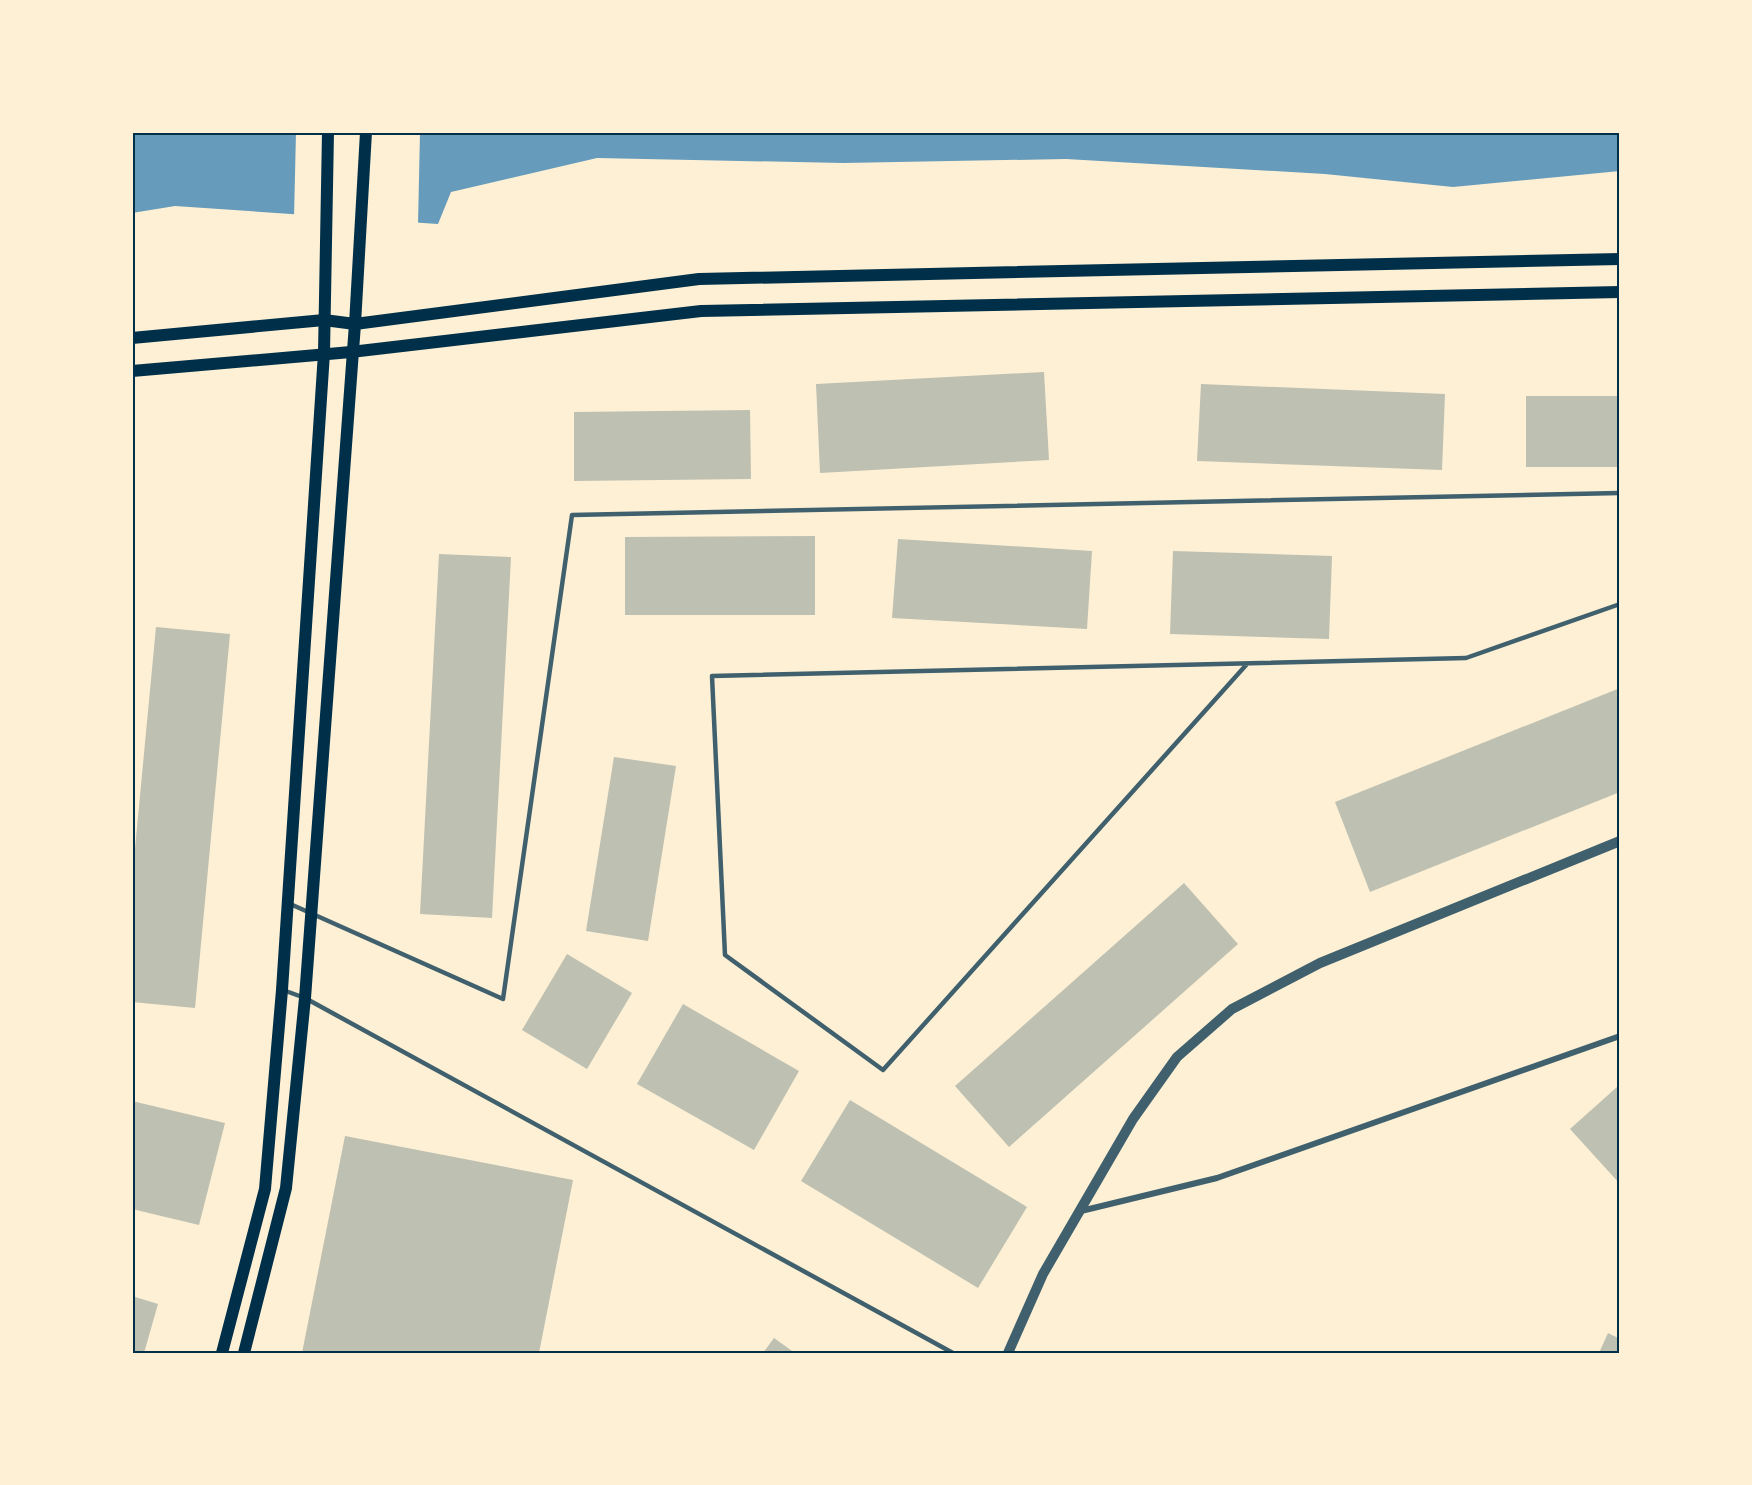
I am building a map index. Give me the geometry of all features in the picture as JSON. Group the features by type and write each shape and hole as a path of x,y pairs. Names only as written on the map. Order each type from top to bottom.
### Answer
{"main road":[{"path":"222,1353 265,1189 282,990 324,353 328,132"},
{"path":"243,1353 286,1188 305,998 351,352 355,324 366,132"},
{"path":"132,338 324,320 355,324 699,279 1620,259"},
{"path":"132,371 351,352 701,311 1620,292"}],"street":[{"path":"1008,1353 1043,1274 1134,1119 1177,1057 1232,1009 1320,963 1620,841"},
{"path":"1081,1211 1217,1178 1620,1036"}],"lane":[{"path":"288,903 503,999 572,515 1620,493"},
{"path":"1247,664 883,1070 725,955 712,676 1466,658 1620,604"},
{"path":"282,990 305,998 953,1353"}],"water":[{"path":"132,132 1620,132 1620,171 1453,187 1325,174 1066,159 843,163 597,158 451,192 438,224 175,206 132,213"}],"pier":[{"path":"296,132 420,132 418,225 294,217"}],"building":[{"path":"1044,372 1049,460 820,473 816,384"},
{"path":"1201,384 1445,394 1442,470 1197,461"},
{"path":"1526,396 1620,396 1620,467 1526,467"},
{"path":"750,410 751,479 574,481 574,412"},
{"path":"815,536 815,615 625,615 625,537"},
{"path":"898,539 1092,551 1087,629 892,618"},
{"path":"1173,551 1332,556 1329,639 1170,634"},
{"path":"439,554 511,557 492,918 420,914"},
{"path":"156,627 230,634 195,1008 132,1002 132,880"},
{"path":"1620,688 1620,792 1370,892 1335,802"},
{"path":"614,757 676,766 648,941 586,931"},
{"path":"1184,883 1238,944 1009,1147 955,1086"},
{"path":"567,954 632,993 587,1069 522,1030"},
{"path":"683,1004 799,1071 754,1150 637,1084"},
{"path":"1617,1087 1620,1091 1620,1184 1570,1129"},
{"path":"850,1100 1027,1207 978,1288 801,1181"},
{"path":"132,1101 225,1123 199,1225 132,1209"},
{"path":"345,1136 573,1180 539,1353 302,1353"},
{"path":"132,1296 158,1304 144,1353 132,1353"},
{"path":"1608,1333 1620,1339 1620,1353 1599,1353"},
{"path":"774,1338 795,1353 763,1353"}]}
